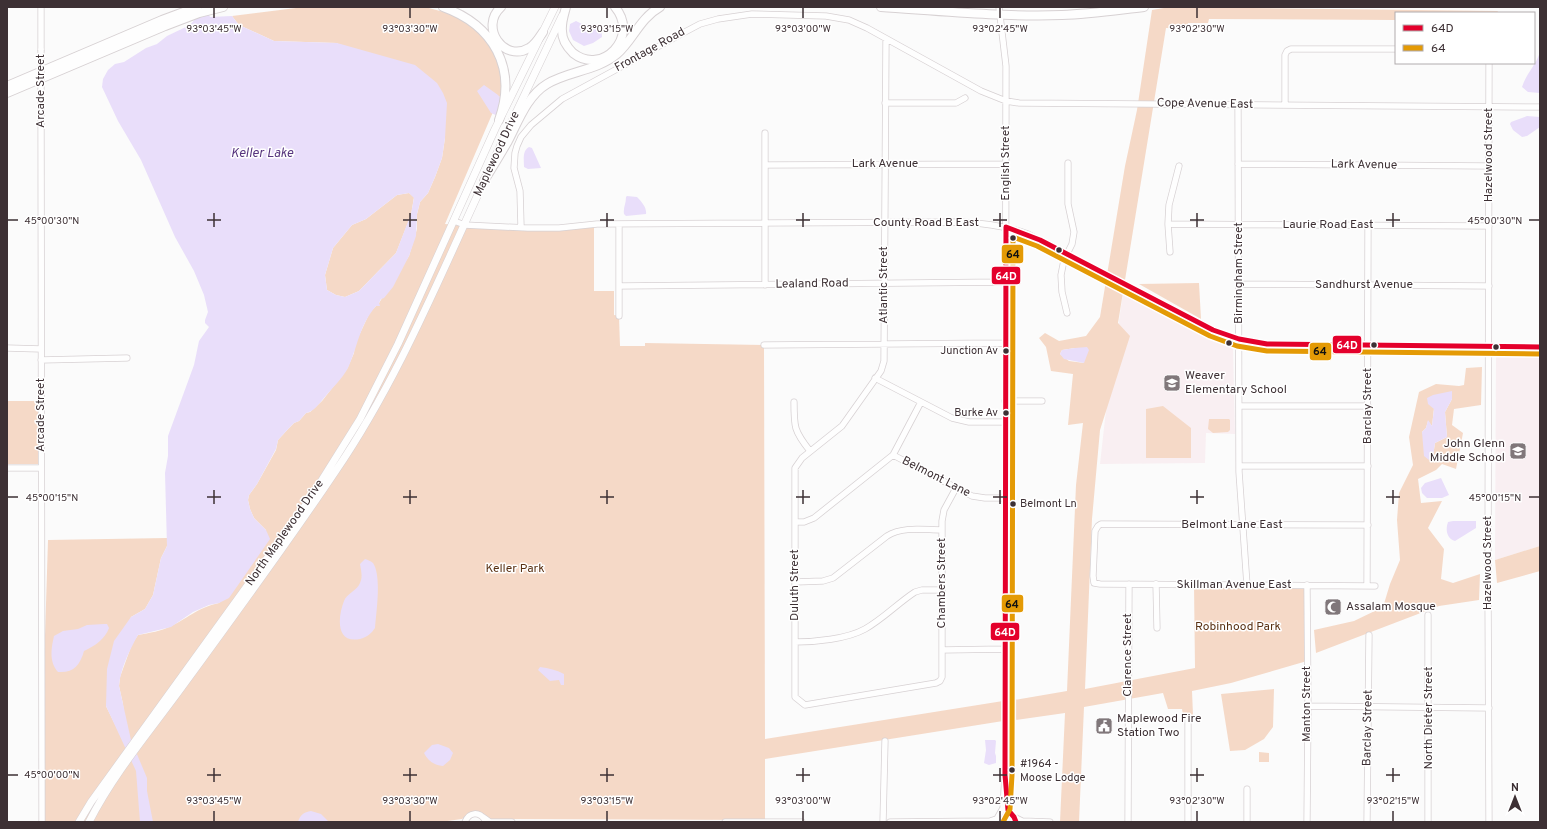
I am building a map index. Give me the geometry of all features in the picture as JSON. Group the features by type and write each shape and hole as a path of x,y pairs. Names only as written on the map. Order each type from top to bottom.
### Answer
{"highway":[{"path":"7,93 184,15 197,7"},
{"path":"443,7 460,14 476,25 488,37 498,52 504,66 506,84 505,102 499,120"},
{"path":"501,7 494,17 492,27 495,36 504,48 513,51 527,50 544,32"},
{"path":"566,7 562,29 564,41 575,54 580,57 591,59 602,58 608,55 617,47 622,38 624,28 623,22 615,7"},
{"path":"484,181 529,102 537,91 549,82 598,65 611,58 622,49 647,16 660,7"},
{"path":"882,7 1000,10 1062,15 1144,7"},
{"path":"7,86 184,15 220,8"}],"main road":[{"name":"North Maplewood Drive","path":"143,736 310,499 343,448 384,374 499,120 544,32 555,7"},
{"name":"Maplewood Drive","path":"465,225 484,181 566,7"},
{"name":"North Maplewood Drive","path":"79,822 91,802 121,766 230,621 354,443 402,360 465,225"},
{"name":"North Maplewood Drive","path":"89,822 121,766"}],"street":[{"name":"Arcade Street","path":"41,7 42,822"},
{"name":"English Street","path":"997,819 1003,808 1005,775 1006,101 1005,53 1000,10"},
{"name":"Frontage Road","path":"520,226 520,191 515,174 514,161 517,146 526,130 562,99 690,29 718,19 741,15 820,16 849,20 886,39"},
{"name":"Cope Avenue East","path":"886,39 981,91 1006,101 1029,103 1540,107"},
{"name":"Atlantic Street","path":"794,472 799,460 842,426 881,371 884,361 886,39"},
{"path":"1285,105 1285,55 1287,51 1291,49 1395,49"},
{"name":"Hazelwood Street","path":"1489,64 1489,822"},
{"path":"885,103 956,103 965,98"},
{"name":"Birmingham Street","path":"1238,105 1240,466 1247,585"},
{"path":"765,133 765,285"},
{"path":"1067,313 1062,292 1061,275 1064,260 1072,244 1074,232 1068,207 1068,163"},
{"name":"Lark Avenue","path":"765,165 1006,164"},
{"name":"Lark Avenue","path":"1238,164 1489,166"},
{"path":"1170,252 1168,224 1171,195 1179,166"},
{"name":"County Road B East","path":"454,221 465,225 520,226 528,228 559,228 598,224 974,222 1006,227 1028,234 1201,324 1239,339 1267,344 1540,347"},
{"path":"619,224 619,316"},
{"name":"Laurie Road East","path":"1168,224 1489,226"},
{"name":"Barclay Street","path":"1367,586 1368,225"},
{"name":"Lealand Road","path":"619,286 1005,282"},
{"name":"Sandhurst Avenue","path":"1239,284 1489,286"},
{"path":"764,344 1005,342"},
{"path":"7,348 41,349"},
{"path":"41,360 127,358"},
{"path":"875,378 944,414 961,420 977,422 1005,422"},
{"path":"1005,401 1042,401"},
{"path":"794,402 794,423 796,433 810,451"},
{"path":"893,456 921,402"},
{"path":"1240,406 1368,406"},
{"name":"Belmont Lane","path":"794,522 804,522 814,518 893,456 956,488 978,497 1005,498"},
{"path":"1240,466 1368,466"},
{"path":"7,468 41,468"},
{"name":"Duluth Street","path":"794,472 795,697 805,705 936,683 940,681"},
{"name":"Chambers Street","path":"940,681 942,677 942,516 956,488"},
{"name":"Belmont Lane East","path":"1094,583 1096,530 1101,524 1368,525"},
{"path":"795,582 823,581 833,578 888,536 897,531 942,530"},
{"name":"Skillman Avenue East","path":"1094,583 1375,586"},
{"name":"Clarence Street","path":"1128,822 1129,584"},
{"path":"1156,584 1157,628"},
{"name":"Manton Street","path":"1307,585 1307,822"},
{"path":"795,642 846,636 859,632 872,625 915,592 922,590 942,590"},
{"name":"North Dieter Street","path":"1428,614 1428,822"},
{"name":"Barclay Street","path":"1367,822 1369,635"},
{"path":"942,650 1005,649"},
{"path":"1308,706 1489,708"},
{"path":"1188,718 1188,822"},
{"path":"883,822 885,741"},
{"name":"English Street","path":"1005,775 1008,807 1014,818"},
{"path":"1247,789 1247,822"},
{"path":"890,822 990,821 997,819 1006,813 1022,821 1050,822"},
{"path":"460,822 473,814 479,814 485,820 490,822 512,822"},
{"path":"725,822 802,822"}],"shaded area":[{"name":"Weaver Elementary School","path":"1123,293 1200,335 1233,347 1235,434 1206,433 1205,463 1100,464"},
{"name":"John Glenn Middle School","path":"1496,356 1540,356 1540,546 1495,560"}],"green space":[{"name":"Keller Park","path":"304,7 425,7 470,19 500,55 505,84 445,224 483,228 594,227 594,291 614,291 614,315 619,316 620,346 645,346 645,343 764,345 765,739 1003,701 1003,721 765,759 765,820 488,819 476,812 471,812 462,819 440,822 44,822 44,668 48,540 167,538 167,546 161,558 153,595 145,609 131,617 106,706 126,747 123,704 119,686 120,677 132,644 138,635 167,628 199,610 219,603 266,530 254,518 248,500 249,495 257,484 276,450 278,440 294,423 299,421 306,413 310,412 322,401 347,369 354,353 355,344 370,312 379,303 409,256 417,229 417,214 420,202 428,193 442,158 445,138 337,43 274,41 239,25 232,16"},
{"name":"Robinhood Park","path":"1170,7 1498,11 1395,12 1395,20 1209,19 1208,23 1188,23 1188,29 1166,28 1118,323 1130,336 1100,430 1092,519 1085,689 1195,668 1194,585 1307,585 1307,661 1231,683 1192,691 1193,715 1183,715 1182,709 1168,709 1163,693 1084,707 1079,822 1060,822 1065,713 1008,721 1008,701 1067,691 1076,485 1083,423 1068,425 1073,374 1051,371 1046,347 1039,338 1045,333 1059,341 1086,336 1100,317 1125,166 1137,110 1152,10","holes":["1075,348 1084,363 1069,361 1060,354 1062,350"]},
{"path":"409,193 414,197 411,215 396,253 359,291 345,297 336,295 327,290 325,275 333,248 352,225 366,219 397,195"},
{"path":"1199,283 1201,319 1139,284"},
{"path":"1482,367 1481,405 1454,409 1452,425 1463,433 1456,469 1442,464 1436,470 1418,479 1421,503 1442,501 1428,528 1444,549 1441,579 1453,583 1480,574 1479,600 1439,606 1316,653 1314,630 1354,621 1383,607 1390,584 1400,560 1397,520 1399,493 1413,465 1409,437 1419,392 1436,384 1464,385 1466,368","holes":["1452,399 1445,412 1447,437 1435,443 1433,456 1422,432 1426,428 1428,421 1432,426 1434,408"]},
{"path":"7,401 38,401 39,464 7,464"},
{"path":"1163,406 1191,428 1191,458 1146,458 1146,409"},
{"path":"1209,419 1229,419 1230,430 1228,432 1213,433 1208,429"},
{"path":"1540,546 1540,571 1497,583 1495,560"},
{"path":"1274,689 1273,727 1264,739 1245,750 1230,751 1221,694"},
{"path":"1259,752 1269,753 1269,762 1259,762"}],"water":[{"name":"Keller Lake","path":"192,7 205,7 210,17 232,16 239,25 274,41 337,43 415,65 437,83 443,93 447,103 445,138 442,158 435,177 428,193 420,202 417,214 416,236 409,256 393,287 384,298 381,299 379,303 380,306 376,306 366,321 346,372 316,407 306,413 299,421 294,423 278,440 276,449 257,484 249,495 248,500 254,518 266,530 270,539 229,598 193,612 171,627 138,635 129,653 121,673 119,686 131,740 147,778 147,791 153,822 140,822 136,771 106,706 107,669 114,641 131,617 145,609 153,595 161,558 167,546 165,473 168,456 168,436 194,365 199,341 209,327 205,323 208,312 204,295 194,271 175,237 141,160 118,121 102,87 103,79 108,70 115,64 124,62 146,48 157,44 167,36 190,25 196,18","holes":["409,193 414,198 411,214 396,253 359,291 345,297 336,295 327,290 325,275 333,248 352,225 366,219 397,195"]},
{"path":"576,21 582,24 601,25 602,37 593,43 584,46 573,40 569,31 570,24"},
{"path":"1540,52 1540,93 1528,92 1522,87"},
{"path":"484,85 498,95 504,103 498,116 491,113 477,91"},
{"path":"1527,116 1540,117 1540,127 1527,136 1522,137 1513,130 1510,124 1511,122"},
{"path":"529,147 532,148 541,168 528,169 524,167 524,153"},
{"path":"627,196 637,197 645,207 646,214 626,216 624,214 624,210"},
{"path":"1087,347 1089,350 1084,363 1064,359 1060,354 1062,350"},
{"path":"1452,391 1452,399 1445,412 1447,437 1435,443 1433,456 1429,460 1424,456 1422,432 1426,428 1428,420 1432,426 1434,409 1428,404 1427,398 1433,395"},
{"path":"1441,478 1449,495 1442,498 1427,498 1422,493 1421,488 1425,483"},
{"path":"1476,521 1476,528 1455,541 1448,536 1447,531 1448,522"},
{"path":"365,559 373,563 376,569 378,595 375,628 365,637 360,639 352,639 346,637 342,633 340,628 340,614 345,598 359,586 362,576 360,564"},
{"path":"107,624 109,628 105,636 96,644 84,651 76,667 68,671 58,672 52,660 54,636 63,631 78,629 87,625"},
{"path":"540,667 552,669 564,674 564,685 561,685 559,680 550,681 538,670"},
{"path":"985,740 996,741 996,763 989,765 984,763 986,750"},
{"path":"438,744 449,748 453,753 450,760 443,766 432,762 424,753 432,745"},
{"path":"311,811 321,814 329,822 298,822 303,814"}],"transit line":[{"name":"64D","path":"1016,822 1008,810 1005,775 1006,227 1040,240 1213,330 1239,339 1267,344 1540,347"},
{"name":"64","path":"1003,822 1010,809 1012,775 1013,237 1037,246 1210,336 1237,346 1267,351 1540,354"}],"place":[{"name":"Junction Av","path":"1006,351"},
{"name":"Weaver Elementary School","path":"1172,383"},
{"name":"Burke Av","path":"1006,413"},
{"name":"John Glenn Middle School","path":"1518,451"},
{"name":"Belmont Ln","path":"1013,504"},
{"name":"Assalam Mosque","path":"1333,607"},
{"name":"Maplewood Fire Station Two","path":"1104,726"},
{"name":"#1964 - Moose Lodge","path":"1012,770"}]}
